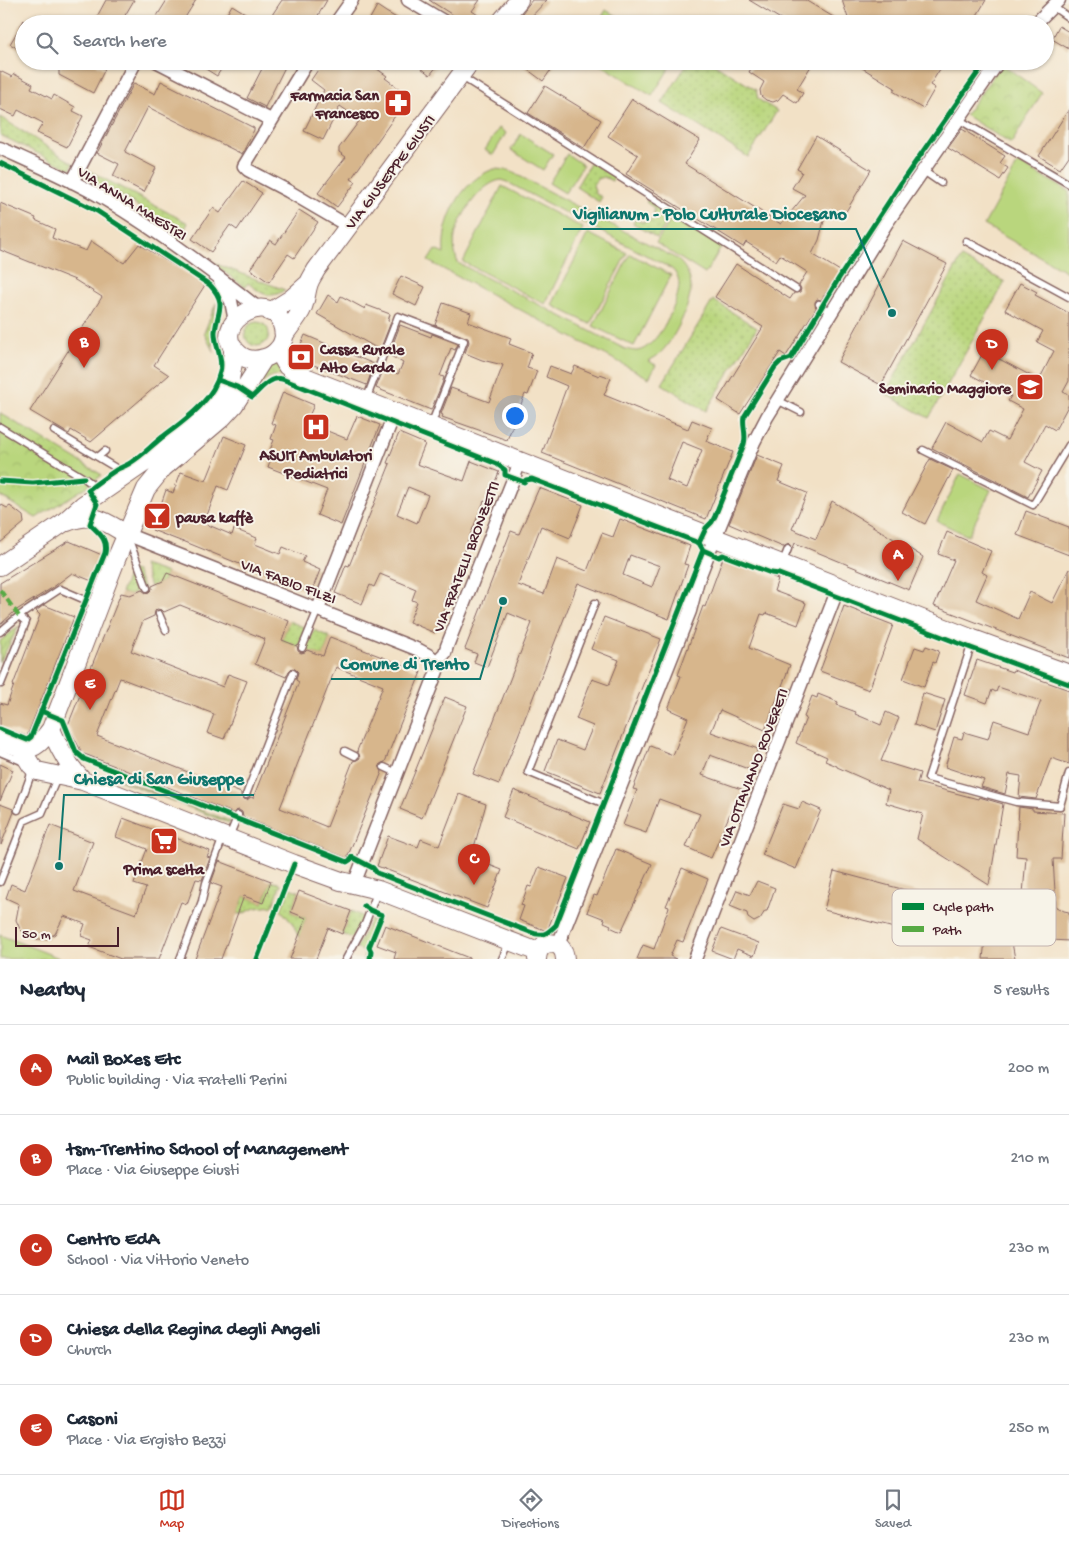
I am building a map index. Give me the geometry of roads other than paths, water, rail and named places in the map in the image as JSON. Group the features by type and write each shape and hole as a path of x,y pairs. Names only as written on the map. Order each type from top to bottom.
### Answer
{"street":[{"path":"341,15 352,0"},
{"path":"408,0 433,15"},
{"path":"506,15 519,0"},
{"path":"1044,15 1056,3"},
{"path":"72,182 131,70"},
{"path":"174,70 271,120"},
{"path":"302,70 244,166 348,226"},
{"name":"VIA GIUSEPPE GIUSTI","path":"51,729 126,534 146,489 156,475 222,418 234,405 302,309 309,282 316,270 464,70"},
{"path":"20,747 31,765 38,771 83,781 329,876 378,890 509,942 537,956 544,945 548,944 561,952 612,807 690,611 698,580 754,442 777,400 886,224 993,70"},
{"name":"VIA ANNA MAESTRI","path":"0,148 103,199 152,230 264,310"},
{"name":"VIA ANNA MAESTRI","path":"218,277 231,301 235,321"},
{"name":"VIA GIUSEPPE GIUSTI","path":"235,321 244,313 264,310 291,299 309,282"},
{"path":"232,346 245,358 256,360 275,348 283,325 280,319 264,310"},
{"path":"0,566 63,523 83,505 128,475 220,401 230,379 233,364 229,335 235,321"},
{"path":"275,348 287,366 294,372 715,538 785,556 839,586 973,639 1069,674"},
{"path":"318,609 395,412"},
{"name":"VIA FRATELLI BRONZETTI","path":"354,884 437,671 436,662 445,653 520,462"},
{"path":"63,523 78,518 92,517 126,534"},
{"name":"VIA FABIO FILZI","path":"126,534 419,650 436,662"},
{"name":"VIA OTTAVIANO ROVERETI","path":"694,959 839,586"},
{"path":"0,740 29,749 40,744 51,729 64,758 83,781"}],"lane":[{"path":"1056,3 1069,18"},
{"path":"460,76 796,289"},
{"path":"958,119 1069,184"},
{"path":"922,170 941,183"},
{"path":"966,241 1069,297"},
{"path":"819,304 831,312"},
{"path":"365,401 398,316 464,341 431,426"},
{"path":"777,400 802,412"},
{"path":"0,427 103,491"},
{"path":"54,431 128,475"},
{"path":"923,450 1032,505 1069,445"},
{"path":"98,457 105,451"},
{"path":"126,534 147,588"},
{"path":"0,632 19,616 60,589 98,606"},
{"path":"595,603 528,772 612,807"},
{"path":"302,648 318,609"},
{"path":"159,614 166,630"},
{"path":"0,684 26,622 19,616"},
{"path":"973,639 928,778 1008,801 1060,806 1069,773"},
{"path":"246,795 293,673"},
{"path":"345,751 355,756"},
{"path":"0,752 31,765 30,778 18,810"},
{"path":"0,879 24,821 42,813 64,758"},
{"path":"384,767 398,773"},
{"path":"180,959 202,901 206,883 238,815"},
{"path":"346,959 370,913 378,890"},
{"path":"502,959 509,942"}],"place":[{"name":"Farmacia San Francesco","path":"398,103"},
{"name":"Vigilianum - Polo Culturale Diocesano","path":"892,313"},
{"name":"Cassa Rurale Alto Garda","path":"301,357"},
{"name":"tsm-Trentino School of Management","path":"84,368"},
{"name":"Chiesa della Regina degli Angeli","path":"992,370"},
{"name":"Seminario Maggiore","path":"1030,387"},
{"name":"ASUIT Ambulatori Pediatrici","path":"316,427"},
{"name":"pausa kaffè","path":"157,516"},
{"name":"Mail Boxes Etc","path":"898,581"},
{"name":"Comune di Trento","path":"503,601"},
{"name":"Casoni","path":"90,710"},
{"name":"Prima scelta","path":"164,841"},
{"name":"Chiesa di San Giuseppe","path":"59,866"},
{"name":"Centro EdA","path":"474,885"}]}
